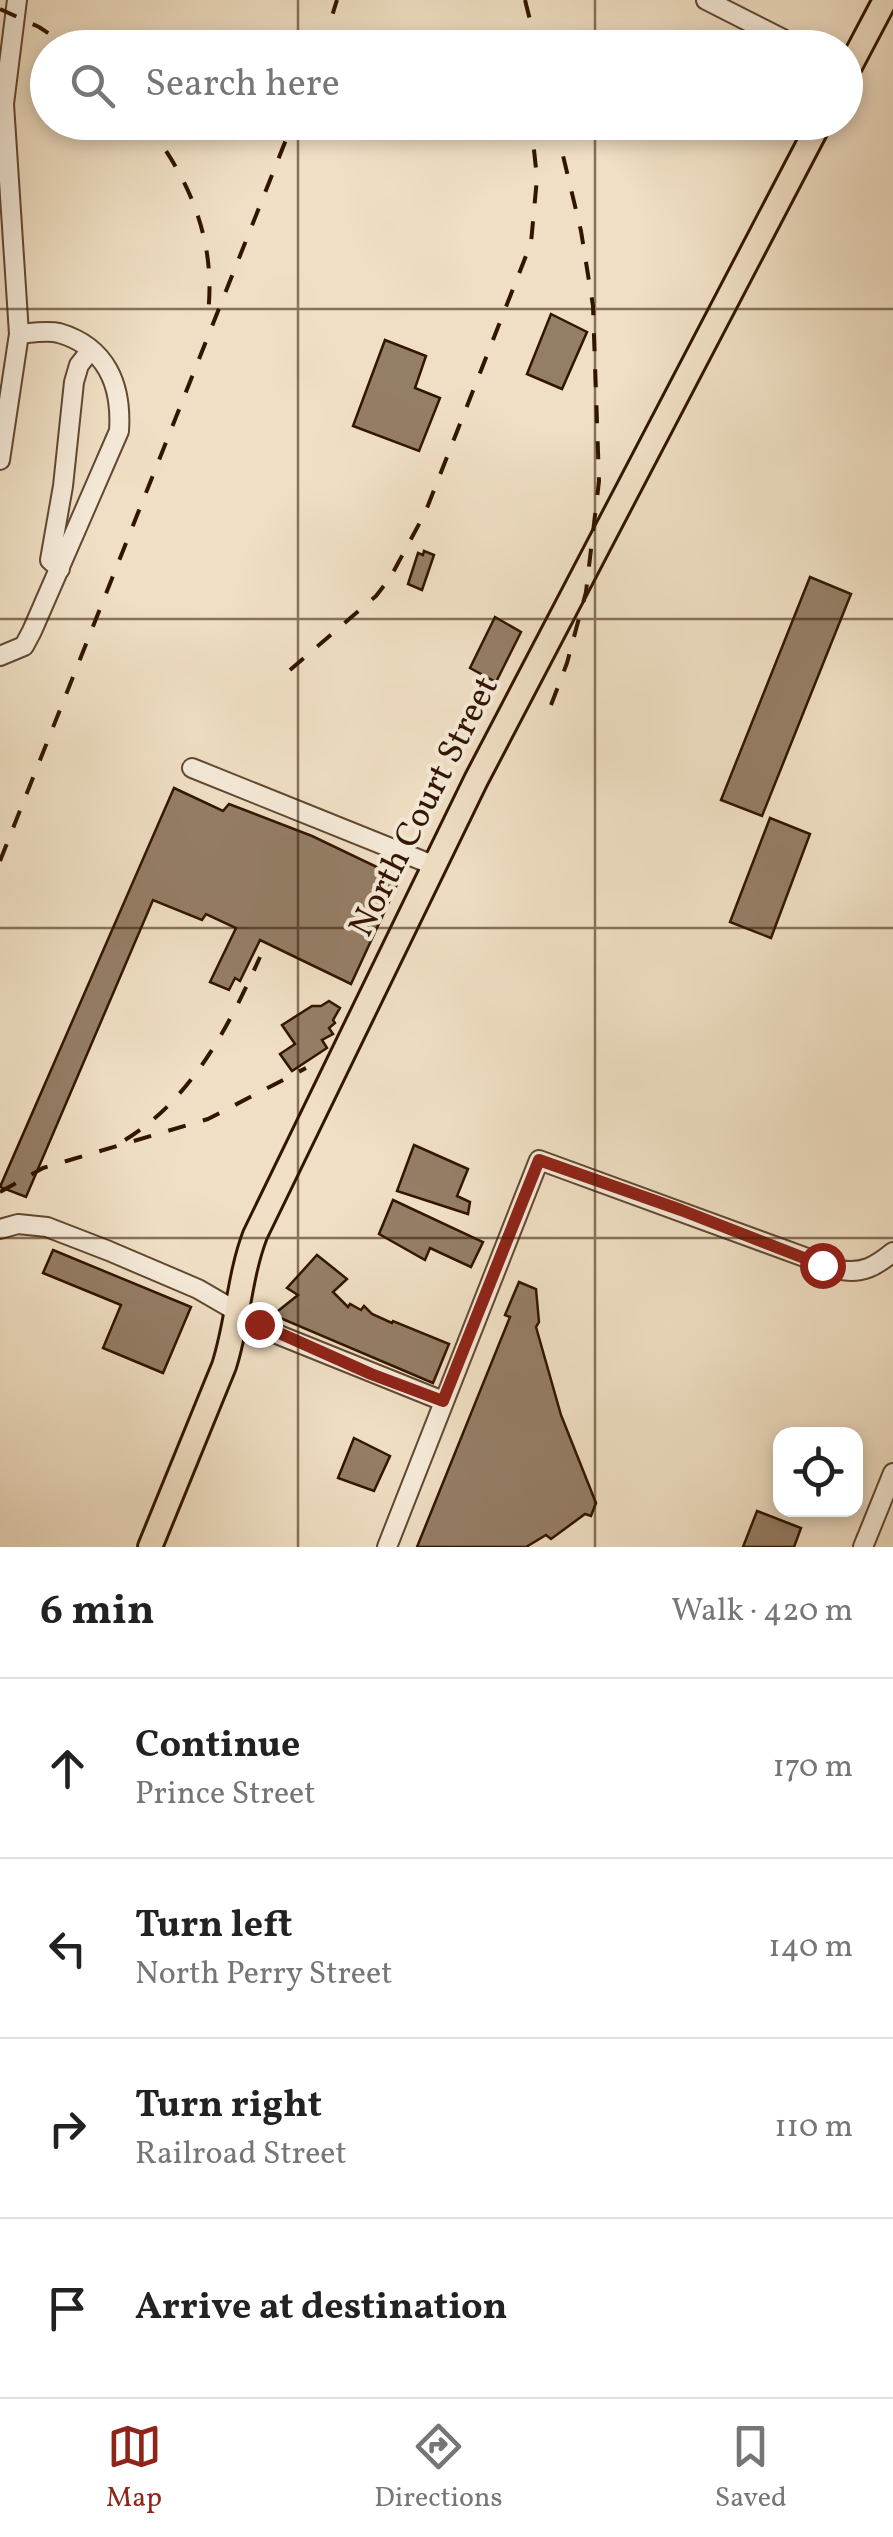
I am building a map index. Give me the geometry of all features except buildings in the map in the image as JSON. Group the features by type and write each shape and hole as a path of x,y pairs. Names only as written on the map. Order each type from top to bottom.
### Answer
{"main road":[{"path":"863,41 885,0"},
{"name":"North Court Street","path":"150,1547 215,1392 231,1344 243,1269 255,1235 433,865 811,140"}],"street":[{"path":"0,460 19,334 18,276 4,117 17,0"},
{"path":"706,0 765,30"},
{"path":"0,656 24,646 119,431 121,404 116,380 90,350 56,332 19,334"},
{"path":"60,569 50,560 74,382 79,365 90,350"},
{"path":"192,768 433,865"},
{"path":"387,1547 539,1160 840,1270 871,1268 893,1252"},
{"path":"0,1228 18,1224 48,1227 198,1289 259,1324 371,1374 443,1401"},
{"path":"862,1547 893,1473"}],"railway":[{"path":"328,30 337,0"},
{"path":"525,0 532,30"},
{"path":"0,9 44,30"},
{"path":"159,140 188,191 205,241 209,267 207,321"},
{"path":"0,861 286,140"},
{"path":"290,670 376,596 425,513 531,243 537,178 533,140"},
{"path":"551,705 586,592 599,481 593,306 581,231 559,140"},
{"path":"125,1140 170,1104 206,1059 260,957"},
{"path":"0,1192 43,1168 208,1119 306,1068"}],"route":[{"path":"259,1324 443,1401 539,1160 822,1265"}]}
